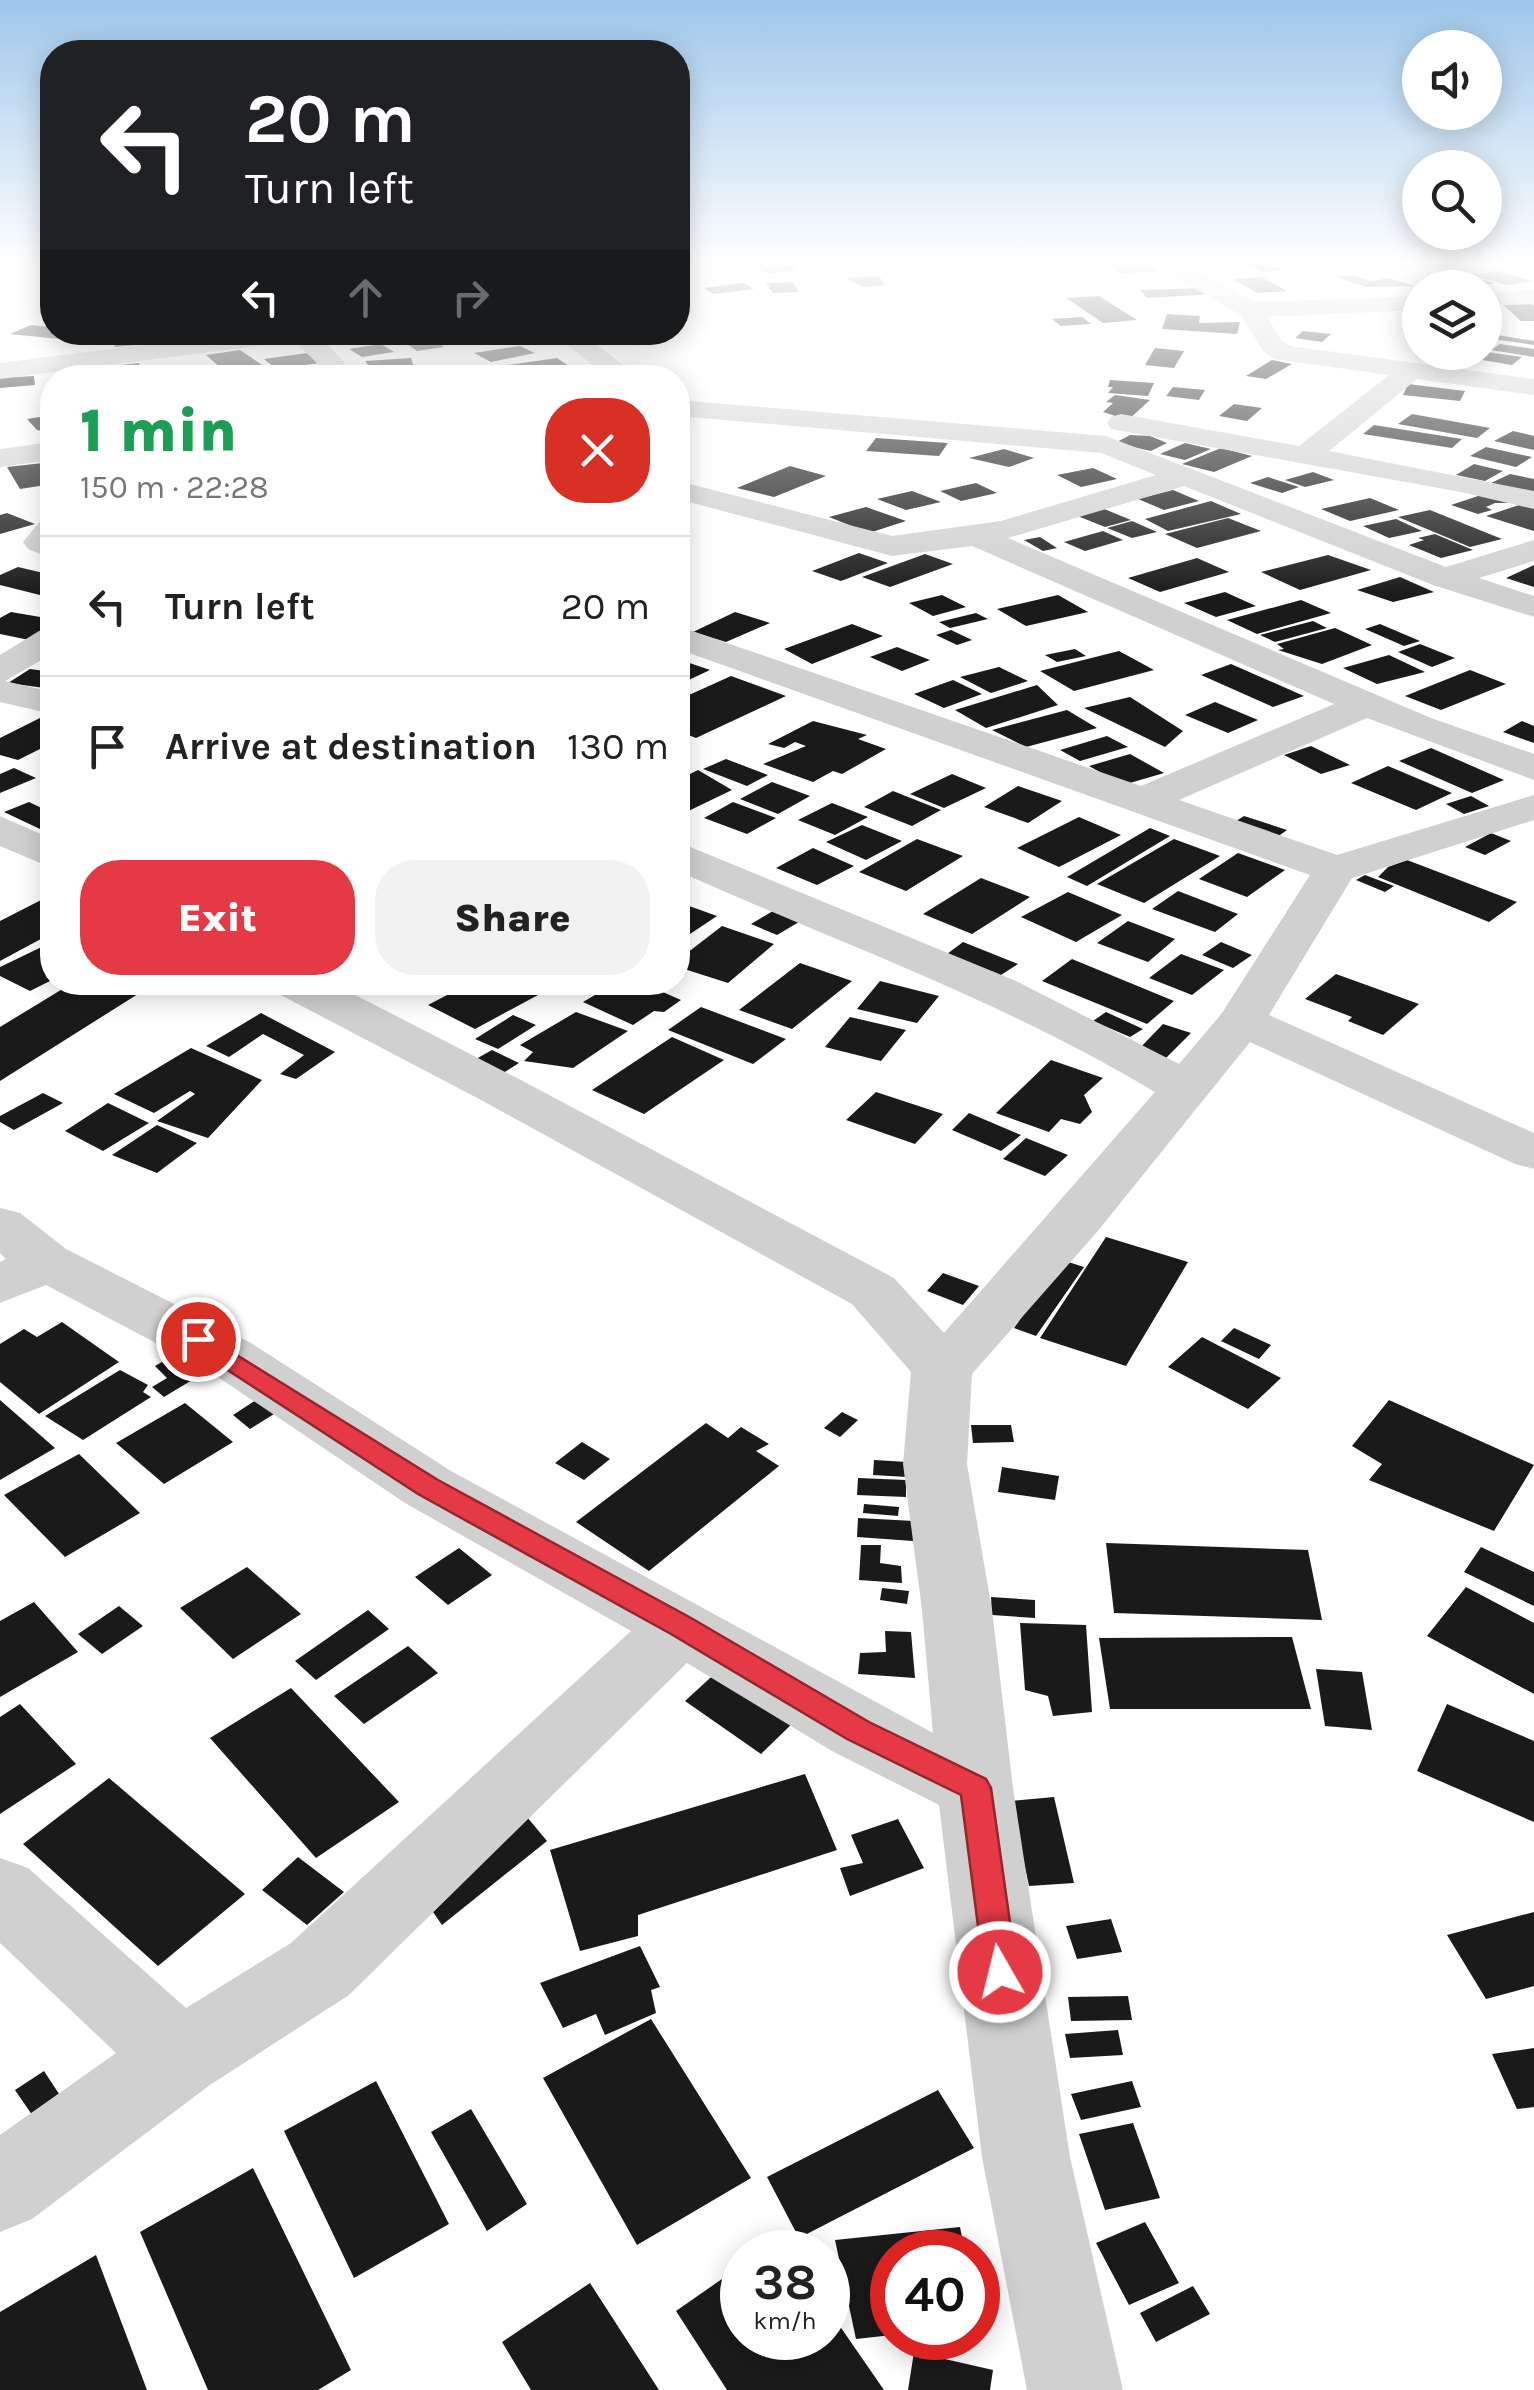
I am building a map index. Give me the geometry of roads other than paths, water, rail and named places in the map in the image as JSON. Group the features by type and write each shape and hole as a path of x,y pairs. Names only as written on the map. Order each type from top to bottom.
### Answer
{"street":[{"path":"1304,456 1406,375"},
{"path":"1445,375 1534,387"},
{"path":"690,409 1106,445 1445,578 1534,607"},
{"path":"1120,423 1534,500"},
{"path":"0,458 40,453"},
{"path":"690,493 892,546 922,545 975,536 1186,476"},
{"path":"975,536 1370,702 1417,726 1534,768"},
{"path":"1445,578 1534,550"},
{"path":"690,640 1139,802 1336,868 1534,806"},
{"path":"0,672 40,647"},
{"path":"0,691 40,700"},
{"path":"1139,802 1370,702"},
{"path":"0,829 40,849"},
{"path":"690,860 1066,1023 1133,1055 1184,1088"},
{"path":"1075,2390 1026,2157 975,1788 935,1464 942,1368 971,1342 1078,1220 1241,1021 1336,868"},
{"path":"317,995 873,1291 942,1368"},
{"path":"1241,1021 1534,1153"},
{"path":"15,1257 230,1357 428,1487 681,1626 858,1730 975,1788"},
{"path":"0,2188 180,2057 320,1968 681,1626"},
{"path":"0,1892 180,2057"}]}
